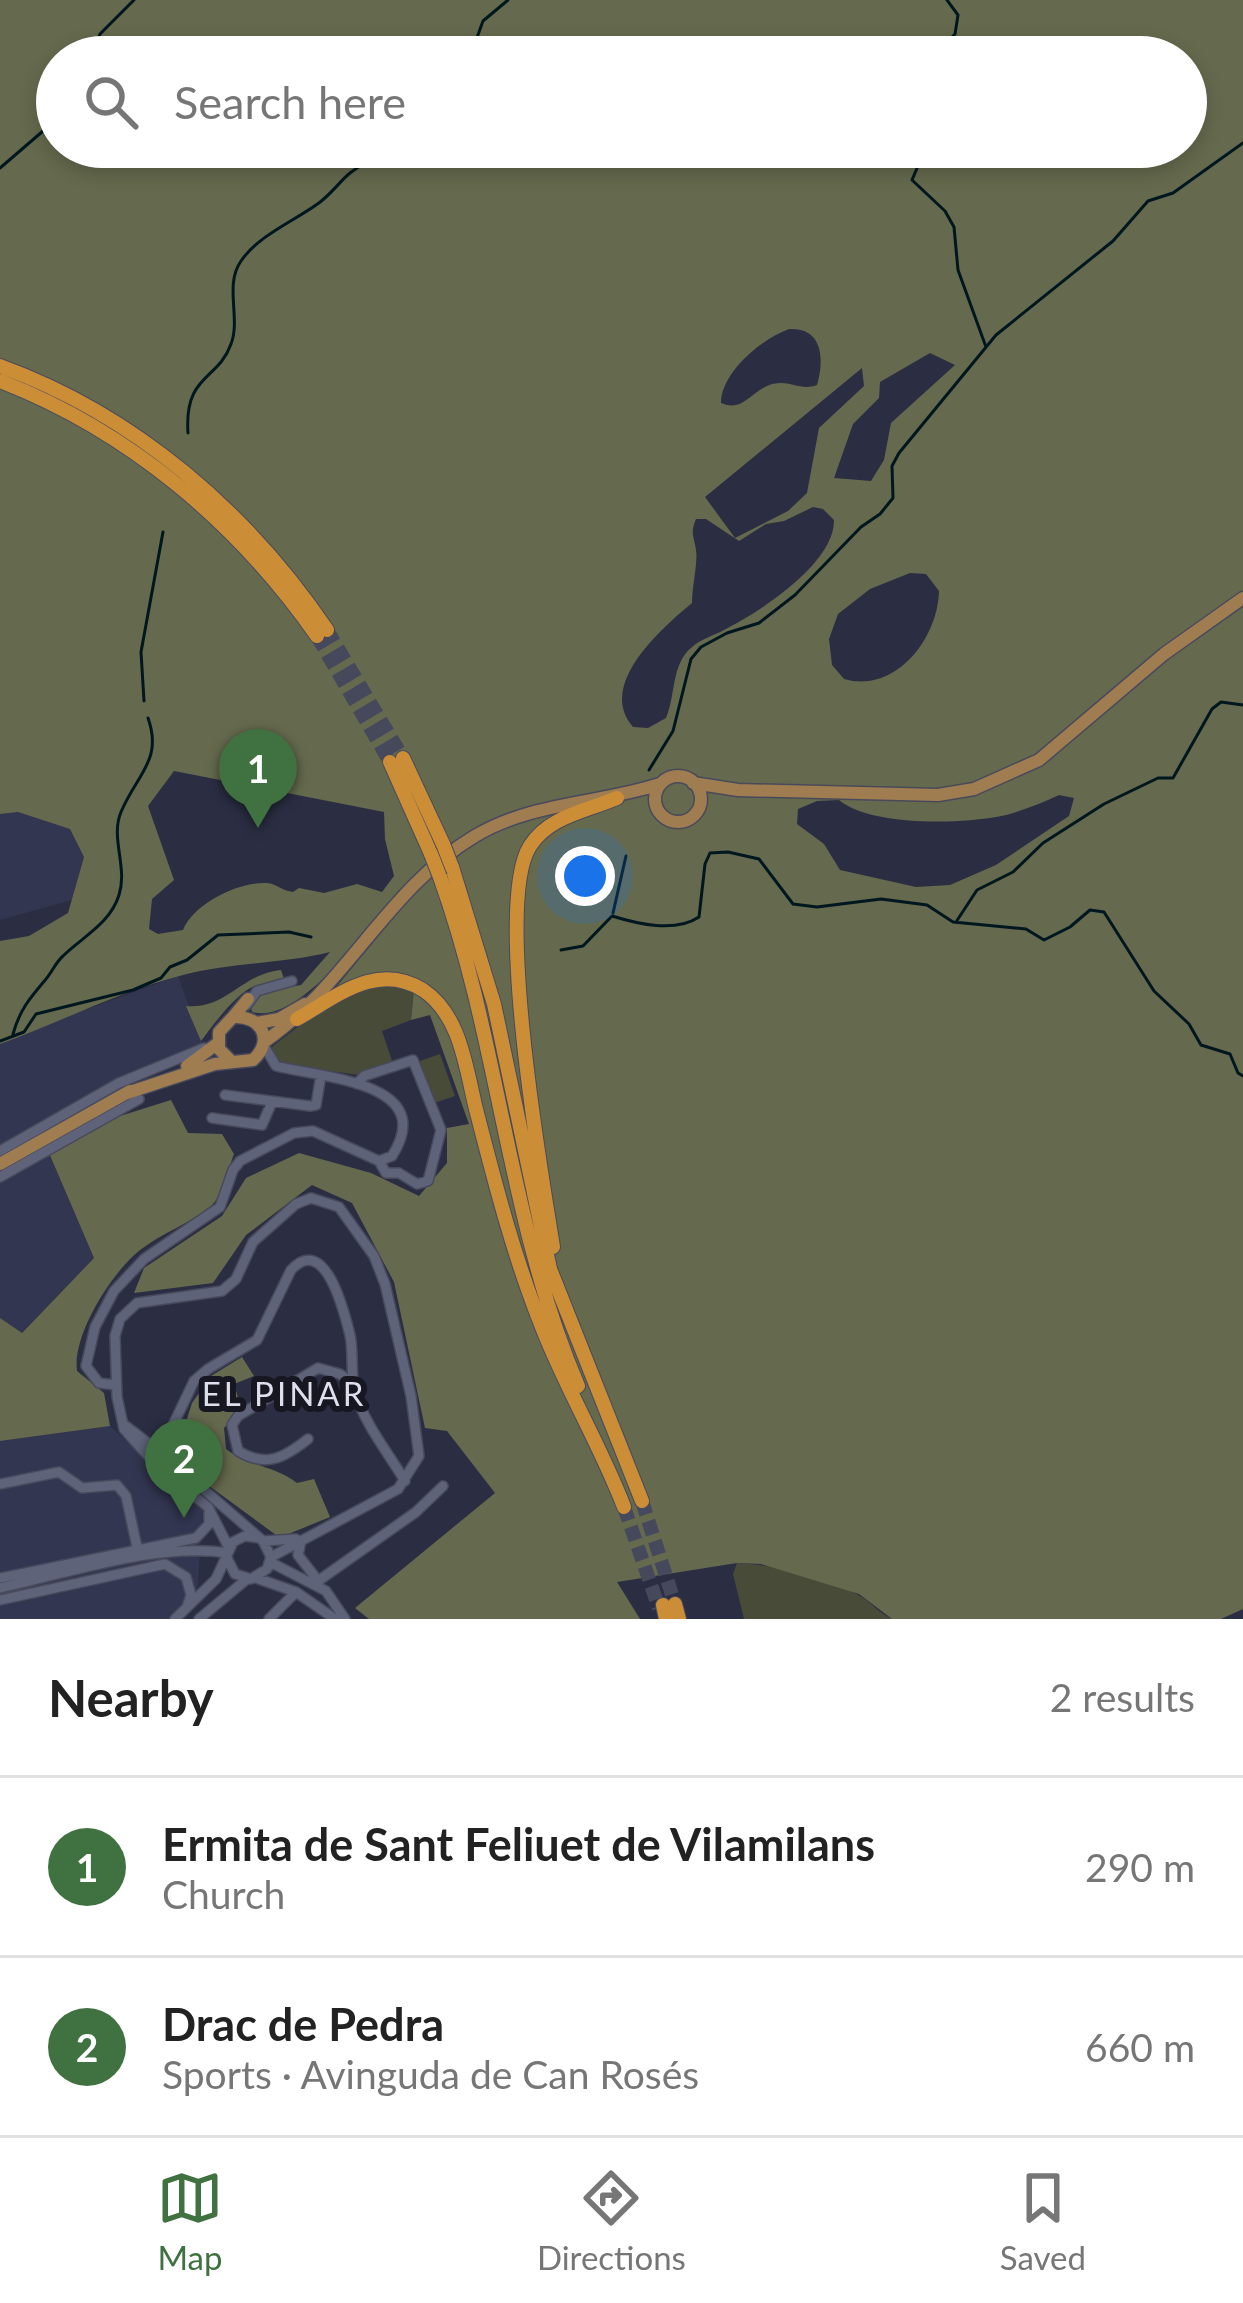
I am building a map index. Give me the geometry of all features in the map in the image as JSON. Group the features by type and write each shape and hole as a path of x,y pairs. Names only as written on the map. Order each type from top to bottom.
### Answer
{"highway":[{"path":"0,366 108,419 178,468 275,560 322,633 265,568 187,493 100,431 0,381"},
{"path":"396,760 437,849 489,984 536,1212 632,1505"},
{"path":"557,1287 525,1046 515,893 529,846 545,829 616,798"},
{"path":"446,872 542,1291 570,1367 632,1505"},
{"path":"297,1019 350,987 384,979 417,987 446,1012 460,1044 497,1193 534,1306 632,1505"}],"main road":[{"path":"133,1096 164,1082 256,1057 264,1044 297,1019 414,884 454,850 520,814 616,798 678,776 738,790 938,795 994,783 1039,760 1164,654 1243,598"},
{"path":"693,783 700,794 698,811"},
{"path":"656,809 660,784"},
{"path":"616,798 656,809 665,819 678,823 713,799 738,790"},
{"path":"233,1017 279,1019 316,997"},
{"path":"0,1164 195,1062 248,999"},
{"path":"253,1020 264,1044"},
{"path":"218,1040 237,1062"}],"street":[{"path":"253,1020 248,999 257,991 292,981"},
{"path":"0,1151 119,1082 218,1040"},
{"path":"264,1044 272,1063 293,1070"},
{"path":"116,1385 99,1383 86,1366 105,1304 144,1258 220,1207 240,1161 294,1133 308,1131 330,1136 380,1161 386,1173 425,1183 441,1130 413,1060 364,1076 357,1084"},
{"path":"237,1062 357,1084 393,1102 402,1111 406,1128 394,1153 380,1161"},
{"path":"225,1095 316,1105 321,1075"},
{"path":"0,1177 133,1096"},
{"path":"212,1118 262,1125 272,1102"},
{"path":"394,1153 401,1165 399,1173"},
{"path":"199,1619 251,1578 270,1560 302,1538 382,1500 405,1481 419,1456 420,1437 385,1284 374,1256 332,1202 311,1198 296,1204 253,1242 236,1279 222,1291 148,1301 125,1311 115,1336 116,1385 122,1423 136,1447 171,1449 171,1463 208,1507 231,1570 251,1578 296,1592 334,1619"},
{"path":"158,1451 194,1382 257,1340 291,1270 299,1261 317,1261 328,1271 350,1336 356,1396 405,1481"},
{"path":"308,1439 281,1458 259,1461 238,1451 232,1425 238,1416 318,1368 340,1374 353,1384"},
{"path":"171,1463 176,1423"},
{"path":"158,1451 261,1540 270,1560 326,1591"},
{"path":"0,1484 59,1472 82,1488 117,1485 126,1496 137,1547"},
{"path":"318,1581 416,1512 443,1486"},
{"path":"0,1578 196,1538 209,1524 208,1507"},
{"path":"177,1618 208,1590 239,1538 302,1538"},
{"path":"302,1538 298,1556 345,1619"},
{"path":"164,1542 188,1550"},
{"path":"0,1588 188,1550 228,1553"},
{"path":"153,1556 186,1577 190,1588 187,1607"},
{"path":"0,1600 165,1564 175,1567"},
{"path":"269,1619 296,1592"}],"shaded area":[{"path":"18,812 70,829 84,856 72,900 0,920 0,814"},
{"path":"178,976 203,1046 38,1128 94,1258 15,1339 0,1339 0,1041"},
{"path":"110,1426 203,1511 197,1593 170,1619 0,1619 0,1441"}],"green space":[{"path":"0,0 1243,0 1243,1609 1221,1619 892,1619 859,1594 761,1564 737,1563 617,1582 640,1619 369,1619 355,1608 495,1493 447,1431 425,1428 394,1282 352,1203 312,1185 246,1235 213,1283 134,1293 144,1268 222,1216 246,1178 299,1153 371,1173 419,1196 447,1163 447,1128 469,1124 430,1015 411,1020 414,990 455,1021 407,979 332,992 405,904 399,890 333,969 292,1004 271,1012 252,1012 250,1004 267,991 301,985 330,952 183,975 0,1044 0,941 29,936 68,913 84,857 70,829 18,812 0,814","holes":["789,329 808,333 818,346 817,385 774,384 740,404 721,403 728,380 744,358","930,353 955,365 891,423 884,460 871,481 834,478 853,424 879,398 880,382","862,368 864,386 819,428 807,493 788,511 735,538 705,497","813,507 834,520 822,553 793,584 757,611 698,642 685,655 666,718 648,728 633,727 624,711 627,676 650,642 692,603 696,519 706,519 739,541 766,524","910,573 926,574 939,591 937,609 922,644 896,670 863,681 844,679 832,665 829,639 838,614 870,589","174,771 384,812 394,876 382,892 357,884 324,893 254,884 206,903 183,930 158,934 149,929 152,899 174,880 148,806","1059,795 1074,798 1069,816 996,865 950,885 916,887 840,870 824,844 797,824 798,809 817,801 839,800 892,819 937,822 996,817"]},
{"path":"281,970 284,979 241,995 201,1041 186,1006 212,1003 255,978"},
{"path":"388,984 414,990 411,1020 382,1031 393,1064 359,1075 275,1063 269,1051 273,1046 313,1016 340,998"},
{"path":"440,1054 455,1096 434,1103 420,1061"},
{"path":"171,1100 188,1133 222,1134 234,1154 216,1201 129,1260 106,1288 87,1323 77,1371 104,1393 110,1426 0,1441 0,1318 22,1333 94,1258 49,1153 120,1116"},
{"path":"242,1357 254,1376 234,1384 241,1408 224,1428 226,1449 297,1483 314,1479 330,1517 286,1535 276,1535 190,1472 184,1451 184,1428 192,1403 211,1376"},
{"path":"737,1563 833,1582 892,1619 744,1619 733,1574"}],"waterway":[{"path":"99,36 134,0"},
{"path":"478,36 483,21 508,0"},
{"path":"947,0 958,15 953,36"},
{"path":"0,168 36,137"},
{"path":"649,770 673,731 691,659 701,647 727,633 759,623 880,514 893,498 892,466 899,453 996,335 1113,241 1148,201 1173,193 1243,143"},
{"path":"188,433 191,399 231,344 234,281 241,261 358,168"},
{"path":"917,168 912,180 945,211 954,227 958,270 986,347"},
{"path":"144,701 141,652 163,532"},
{"path":"956,922 977,890 1013,872 1043,843 1104,804 1158,778 1173,778 1212,709 1221,702 1243,705"},
{"path":"13,1034 26,1004 58,961 115,905 122,874 118,822 150,756 148,718"},
{"path":"561,950 583,946 612,916 668,926 699,917 710,853 759,859 793,904 817,907 881,899 927,905 953,922 1026,929 1044,940 1090,910 1104,912 1154,991 1189,1024 1201,1045 1230,1054 1243,1076"},
{"path":"613,913 626,856"},
{"path":"0,1041 24,1032 36,1014 133,990 161,978 218,935 289,932 311,937"}],"tunnel":[{"path":"327,630 403,758"},
{"path":"317,636 390,762"},
{"path":"642,1501 675,1604"},
{"path":"624,1507 659,1608"}],"place":[{"name":"Ermita de Sant Feliuet de Vilamilans","path":"258,828"},
{"name":"Drac de Pedra","path":"184,1518"}],"district":[{"name":"EL PINAR","path":"284,1393"}]}
